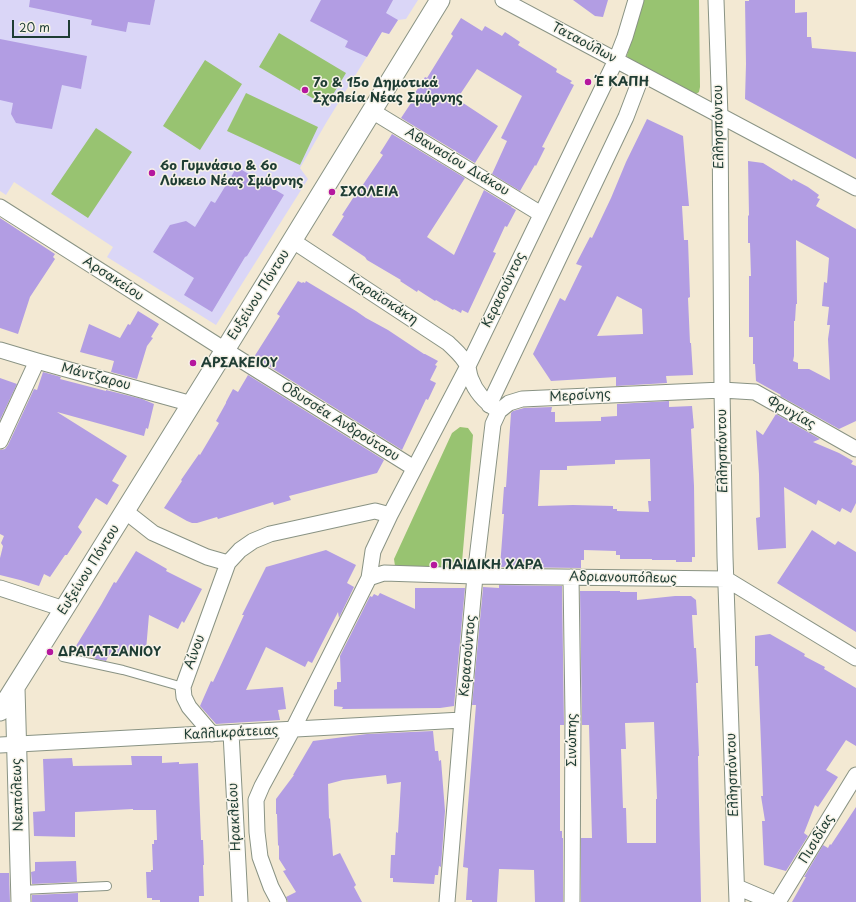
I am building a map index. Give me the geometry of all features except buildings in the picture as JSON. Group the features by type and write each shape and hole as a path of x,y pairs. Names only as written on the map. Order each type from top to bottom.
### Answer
{"street":[{"name":"Ευξείνου Πόντου","path":"0,711 293,241 440,0"},
{"name":"Ταταούλων","path":"503,0 856,188"},
{"name":"Κερασούντος","path":"369,578 373,551 414,468 468,366 616,60 625,37 636,0"},
{"name":"Ελλησπόντου","path":"716,0 720,116 722,390 726,579 737,895"},
{"name":"Κερασούντος","path":"447,902 475,576 494,408 626,117 642,75"},
{"name":"Αθανασίου Διάκου","path":"372,110 541,214"},
{"name":"Αρσακείου","path":"0,207 225,350"},
{"name":"Καραϊσκάκη","path":"293,241 448,343 468,366"},
{"name":"Μάντζαρου","path":"0,350 192,404"},
{"name":"Οδυσσέα Ανδρούτσου","path":"225,350 414,468"},
{"path":"0,441 37,361"},
{"path":"468,366 470,378 476,390 482,398 494,408"},
{"name":"Μερσίνης","path":"494,408 522,399 722,390"},
{"name":"Φρυγίας","path":"722,390 755,392 856,449"},
{"path":"125,511 153,533 207,557 228,563 240,550 254,541 270,534 375,511 390,515"},
{"name":"Αίνου","path":"183,687 228,563"},
{"name":"Αδριανουπόλεως","path":"369,578 384,573 475,576 726,579"},
{"name":"Σινώπης","path":"571,577 572,902"},
{"path":"279,902 271,887 260,857 257,832 256,800 369,578"},
{"path":"726,579 856,658"},
{"path":"0,588 64,610"},
{"path":"183,687 184,697 189,707 212,734"},
{"name":"Νεαπόλεως","path":"15,688 8,745 21,896"},
{"name":"Καλλικράτειας","path":"8,745 462,720"},
{"name":"Ηρακλείου","path":"231,733 240,902"},
{"name":"Πισιδίας","path":"778,902 856,775"},
{"path":"737,895 772,902"}],"lane":[{"path":"63,657 123,670 183,687"},
{"path":"21,896 107,886"}],"shaded area":[{"name":"6ο Γυμνάσιο & 6ο Λύκειο Νέας Σμύρνης","path":"0,0 418,0 406,19 398,20 389,34 382,32 300,168 308,179 216,325 107,257 113,247 14,182 6,195 0,191"}],"green space":[{"path":"644,0 699,0 700,87 699,92 696,94 691,94 628,61 627,55"},
{"path":"279,33 346,73 326,106 259,67"},
{"path":"205,60 242,84 200,150 163,126"},
{"path":"246,93 318,127 300,165 227,131"},
{"path":"96,128 132,152 88,218 51,194"},
{"path":"460,427 468,428 473,435 462,562 460,567 456,569 395,566 394,559 452,433"}],"place":[{"name":"Ε΄ ΚΑΠΗ","path":"588,82"},
{"name":"7ο & 15ο Δημοτικά Σχολεία Νέας Σμύρνης","path":"305,90"},
{"name":"6ο Γυμνάσιο & 6ο Λύκειο Νέας Σμύρνης","path":"152,173"},
{"name":"ΣΧΟΛΕΙΑ","path":"332,192"},
{"name":"ΑΡΣΑΚΕΙΟΥ","path":"193,363"},
{"name":"ΠΑΙΔΙΚΗ ΧΑΡΑ","path":"434,565"},
{"name":"ΔΡΑΓΑΤΣΑΝΙΟΥ","path":"50,652"}]}
